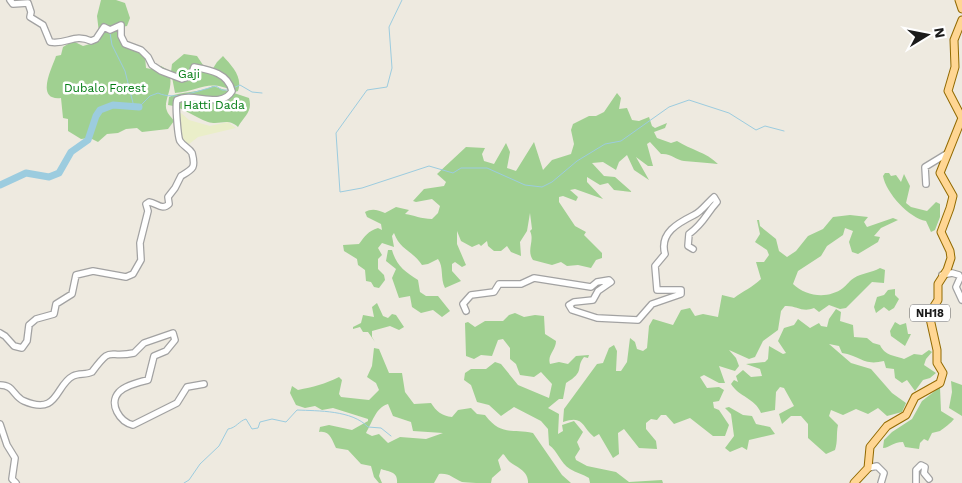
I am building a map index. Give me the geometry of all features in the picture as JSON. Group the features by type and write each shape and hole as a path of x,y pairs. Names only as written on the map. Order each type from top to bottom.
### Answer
{"main road":[{"path":"960,0 962,8"},
{"name":"NH18","path":"868,468 870,448 887,426 906,414 915,397 942,380 943,373 937,363 937,350 929,314 938,300 938,284 942,275 947,270 950,258 950,251 941,232 952,201 952,192 940,173 962,118 948,91 955,66 954,40 962,20"},
{"path":"854,483 868,468"}],"street":[{"path":"0,333 6,336 14,346 22,348 27,342 29,325 36,319 54,314 56,304 72,294 76,275 93,271 126,277 134,274 140,260 140,243 148,211 146,204 149,202 161,207 169,204 168,197 181,176 190,172 193,168 192,153 180,142 176,134 178,124 177,100 183,96 216,100 226,97 232,91 225,78 209,69 194,67 191,76 182,79 152,66 148,57 141,50 125,44 121,36 120,25 110,30 104,27 96,39 91,41 78,37 62,42 50,42 43,25 30,17 31,12 28,4 13,4 10,0"},
{"path":"926,184 925,166 948,153"},
{"path":"466,311 464,304 471,295 494,292 499,284 521,284 534,278 591,287 597,282 609,280 611,282 598,291 593,300 574,302 570,305 572,310 597,318 638,320 652,304 681,294 681,290 656,290 655,266 665,254 663,241 668,232 694,215 714,197 717,202 710,209 704,222 690,234 688,246 693,249"},
{"path":"942,275 952,273 959,275 960,278 956,287 962,300"},
{"path":"0,385 12,388 20,399 26,402 33,404 47,403 58,397 62,387 74,376 92,372 103,357 114,353 134,354 144,343 173,333 175,340 169,348 154,356 148,380 125,388 117,395 115,408 119,416 127,424 134,425 177,403 187,387 204,384"},
{"path":"0,424 7,445 15,458 12,478 16,483"},
{"path":"916,483 916,470 921,465 925,466 924,473 929,479"},
{"path":"868,468 877,466 882,469 884,473 881,483"}],"green space":[{"name":"Dubalo Forest","path":"101,0 116,0 125,3 130,18 127,26 122,27 125,40 145,56 146,68 151,69 161,66 168,70 171,82 166,107 174,121 168,129 142,132 137,128 126,129 118,133 107,134 98,142 90,138 81,139 68,131 68,119 63,118 61,98 48,94 47,82 49,74 56,56 61,55 63,47 73,41 83,46 100,41 97,16"},
{"name":"Gaji","path":"184,54 197,56 205,68 212,70 223,56 238,76 238,91 235,92 218,86 205,86 175,93 171,72 172,64"},
{"name":"Hatti Dada","path":"213,86 249,98 249,110 238,127 227,122 208,122 179,108 168,105 169,97"},
{"path":"617,93 621,98 619,109 627,108 632,120 639,121 649,117 652,126 655,128 667,123 665,128 654,132 657,138 671,143 677,141 718,164 684,161 661,154 650,142 647,144 653,166 648,166 636,157 649,180 634,170 627,155 619,162 616,170 603,162 592,163 604,176 615,177 632,192 614,190 608,183 600,185 587,177 587,182 603,199 575,189 570,190 578,197 576,201 563,196 559,197 559,202 575,226 586,232 584,235 602,253 602,258 596,260 591,268 578,265 567,266 561,262 552,265 533,260 530,253 532,238 530,231 532,229 530,213 527,231 520,242 521,256 511,252 507,246 501,251 494,251 488,246 487,241 481,246 479,244 472,247 461,241 457,231 457,244 466,265 462,267 455,262 452,264 452,271 461,281 445,288 438,259 422,265 415,256 403,247 394,233 392,236 394,247 382,243 378,248 382,255 378,259 378,269 384,275 385,280 379,288 366,281 365,270 358,265 357,259 344,251 343,245 359,244 372,231 378,228 382,230 381,224 367,217 365,212 370,210 385,213 396,207 409,210 405,214 432,219 438,213 440,206 432,199 413,201 424,189 444,186 446,182 437,174 466,147 485,148 482,154 484,161 494,164 506,143 510,152 507,168 516,171 534,142 543,170 552,160 571,154 574,144 571,130 573,124 589,116 596,116 604,112"},
{"name":"Hatti Dada","path":"181,113 189,120 210,126 228,122 236,128 198,137 189,144 176,139 178,114"},
{"path":"885,173 889,173 891,176 896,175 901,182 904,174 910,186 906,203 911,207 927,211 936,202 940,204 940,217 935,230 931,232 926,221 919,219 899,204 885,183 883,176"},
{"path":"850,215 868,217 864,222 867,227 893,218 898,220 881,228 874,236 880,237 878,242 858,254 852,252 849,242 853,231 845,228 843,235 827,246 821,256 798,271 793,284 804,292 811,294 831,294 843,288 857,276 880,268 885,270 884,283 872,282 846,308 840,309 829,305 819,312 814,308 806,310 785,306 781,311 778,330 763,341 755,357 749,359 729,350 736,358 739,366 735,371 719,366 725,383 719,383 704,375 700,377 707,388 719,387 724,390 719,401 713,402 714,408 719,410 729,425 725,436 713,436 690,418 674,424 666,415 661,415 657,420 651,419 646,423 646,429 656,441 657,449 639,448 624,429 618,433 619,454 613,458 599,434 594,437 579,421 570,420 563,422 564,409 597,364 603,363 609,348 614,345 617,351 616,371 621,371 627,362 630,338 635,342 637,349 643,351 647,348 649,326 653,319 673,325 681,310 690,308 695,316 703,314 718,317 722,295 734,298 761,279 756,262 764,262 769,255 767,250 755,242 760,234 757,220 759,220 760,226 776,239 779,251 787,257 796,251 808,236 823,229 833,217"},
{"path":"388,250 392,250 402,268 418,280 420,292 426,296 438,296 450,311 442,317 433,310 421,313 412,307 410,296 399,298 392,278 396,269 386,261"},
{"path":"895,289 895,295 899,299 894,308 889,311 884,307 876,313 874,307 877,297 884,295 888,290"},
{"path":"377,303 383,316 388,318 392,314 396,315 404,327 399,330 390,326 372,331 372,337 375,342 368,332 363,332 360,327 353,329 353,327 361,323 363,315 374,317 372,307"},
{"path":"836,309 841,312 840,321 853,325 854,337 867,338 873,343 880,345 890,355 904,359 914,354 922,355 929,350 932,352 924,365 936,373 930,378 923,380 915,391 907,380 902,383 895,378 894,369 886,368 884,361 866,361 842,353 839,346 829,344 851,363 871,369 892,393 906,403 902,412 887,416 878,408 868,414 856,409 843,415 831,410 829,416 838,425 836,444 835,450 826,454 808,438 808,424 801,416 791,416 782,424 779,414 794,406 784,388 780,387 776,392 775,410 761,413 755,404 738,392 731,384 734,380 738,382 736,376 743,370 751,377 762,376 760,369 746,364 765,362 768,359 769,346 783,354 786,353 778,341 784,328 794,325 798,319 810,328 819,323 821,326 827,327 829,319"},
{"path":"515,313 524,317 544,316 545,334 556,341 549,361 550,364 559,362 568,364 576,356 589,355 588,358 584,357 581,361 576,375 566,383 563,399 559,399 548,408 559,414 558,434 563,431 562,425 574,421 583,432 577,442 580,449 575,457 576,460 587,466 616,472 629,482 662,480 663,483 590,483 589,478 567,466 549,445 548,429 541,421 514,407 501,416 489,405 477,402 471,385 464,380 465,373 471,369 486,369 495,362 501,364 518,385 549,398 552,384 541,372 534,377 520,375 516,364 510,359 510,348 503,339 498,340 492,356 481,355 474,359 466,356 465,323 468,322 475,327 485,321 503,321 509,315"},
{"path":"895,322 900,325 906,323 908,334 911,334 905,346 891,336 890,331"},
{"path":"374,348 379,349 389,373 402,373 405,392 414,404 431,403 440,413 452,417 458,410 471,408 477,414 485,415 491,422 502,429 533,433 562,475 571,483 528,483 526,474 503,454 498,460 501,470 492,478 491,483 462,482 448,475 439,474 434,483 397,483 394,474 381,469 379,476 382,483 379,483 374,477 371,466 361,464 348,450 336,448 328,434 319,432 320,427 329,425 352,430 368,421 368,419 333,408 322,410 315,406 305,408 296,405 290,393 292,386 298,390 329,382 339,377 342,380 339,394 341,397 369,400 379,390 376,383 367,377 372,366","holes":["388,404 393,416 411,422 413,431 443,433 426,439 400,437 388,443 379,434 372,436 366,433 380,408"]},
{"path":"951,381 962,385 962,416 949,408 952,392"},
{"path":"940,387 941,411 954,419 953,421 940,431 932,433 928,441 924,439 920,443 919,449 905,447 903,442 883,448 884,440 892,432 912,419 922,401"},
{"path":"729,407 743,415 752,416 756,424 770,427 775,434 749,440 747,450 742,447 730,452 725,448 734,436 731,414 725,408"}],"waterway":[{"path":"402,0 389,27 392,68 387,87 367,90 336,133 340,192 362,188 429,166 453,173 461,168 487,168 525,185 542,187 552,182 577,161 605,144 621,141 669,107 689,100 729,113 756,130 765,126 784,131"},
{"path":"110,33 112,45 125,71 134,107"},
{"path":"233,88 240,85 252,92 262,93"},
{"path":"139,107 150,96 158,93 172,96 216,86 222,90 230,90"},
{"path":"0,185 26,173 49,177 59,173 71,152 88,140 100,110 113,105 139,107"},
{"path":"184,483 189,480 200,464 219,446 228,429 246,419 252,429 258,428 260,422 272,419 286,422 297,410 334,412 353,417 368,427 381,428 391,436"}]}
